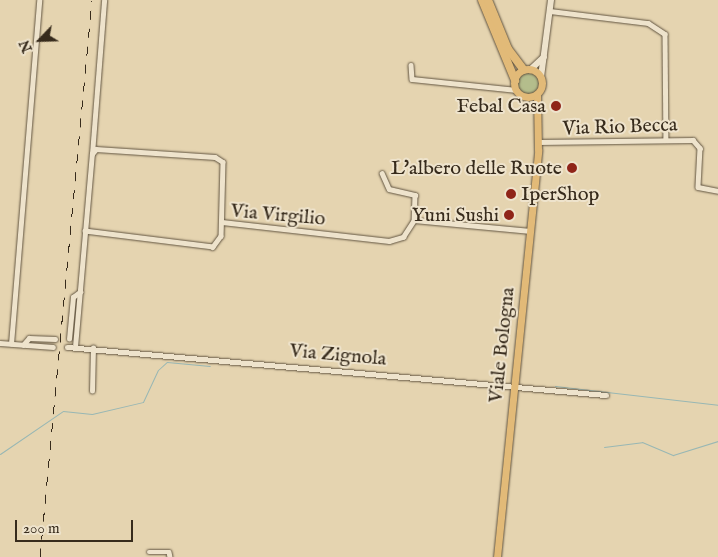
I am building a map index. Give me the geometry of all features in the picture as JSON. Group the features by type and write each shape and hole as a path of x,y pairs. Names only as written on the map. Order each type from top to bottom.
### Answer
{"highway":[{"path":"482,0 515,80"},
{"path":"488,0 508,49 527,70"}],"main road":[{"path":"538,139 537,94 546,54 551,0"},
{"path":"538,139 532,111 523,96 516,90 515,80 546,54"},
{"path":"527,70 541,77"},
{"path":"523,96 537,94"},
{"name":"Viale Bologna","path":"497,557 538,139"}],"street":[{"path":"11,344 39,0"},
{"path":"75,347 104,0"},
{"path":"550,11 648,23 666,34 666,139"},
{"path":"411,65 412,79 516,90"},
{"name":"Via Rio Becca","path":"538,139 605,144 666,139 698,143 698,187 718,190"},
{"path":"92,154 96,149 215,157 223,162 226,176 222,222"},
{"path":"382,173 389,189 415,195 414,220 530,231"},
{"name":"Via Virgilio","path":"85,231 213,247 221,236 222,222 389,241 403,238 414,220"},
{"path":"69,339 73,297 80,292"},
{"path":"23,345 29,338 55,339"},
{"path":"0,343 53,347"},
{"name":"Via Zignola","path":"67,347 606,395"},
{"path":"92,391 93,348"},
{"path":"498,549 502,557"},
{"path":"149,552 169,552 170,557"}],"green space":[{"path":"528,72 536,75 539,83 536,91 528,94 520,91 517,83 520,75"}],"waterway":[{"path":"0,454 63,411 92,414 143,402 158,370 167,362 210,366"},
{"path":"555,386 718,405"},
{"path":"604,447 642,442 673,455 718,441"}],"railway":[{"path":"40,557 92,0"}],"place":[{"name":"Febal Casa","path":"556,106"},
{"name":"L'albero delle Ruote","path":"572,168"},
{"name":"IperShop","path":"511,194"},
{"name":"Yuni Sushi","path":"509,215"}]}
